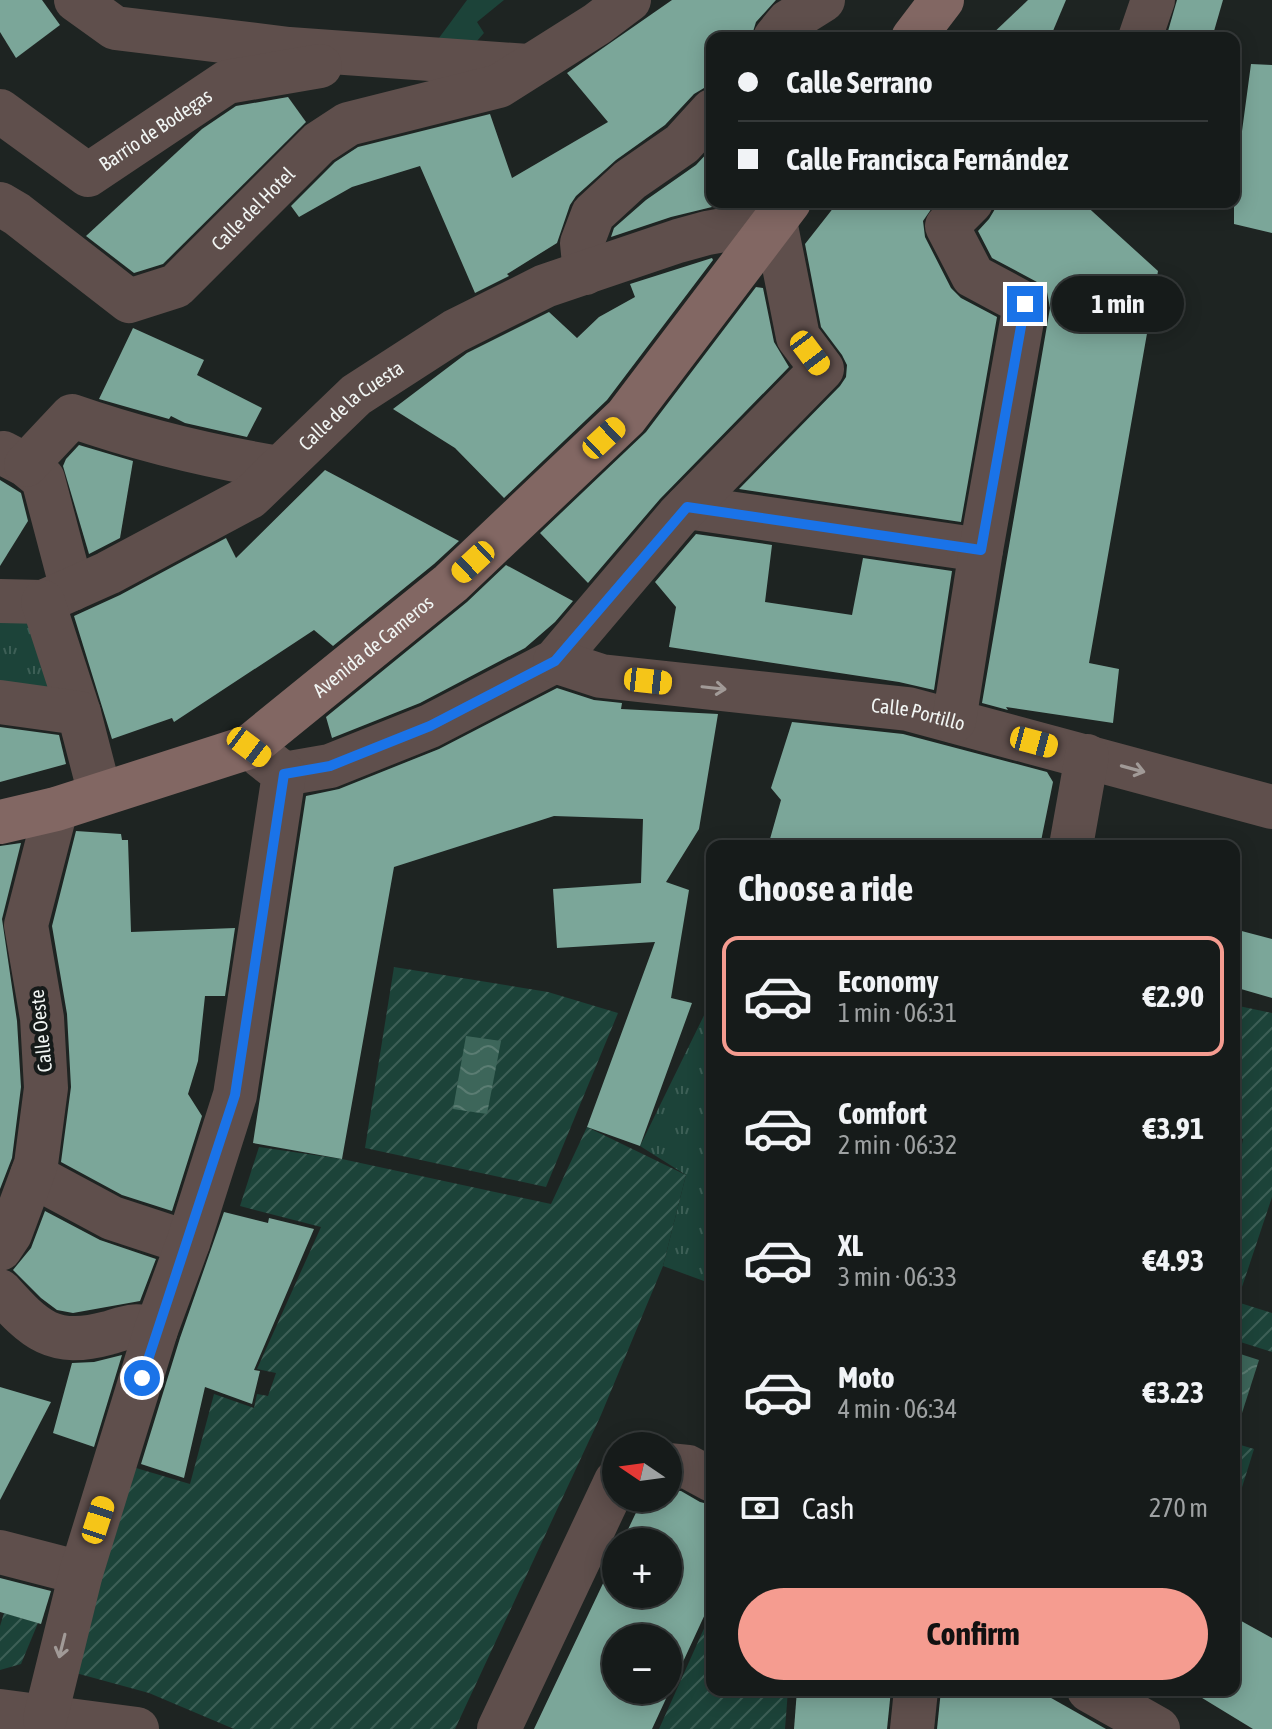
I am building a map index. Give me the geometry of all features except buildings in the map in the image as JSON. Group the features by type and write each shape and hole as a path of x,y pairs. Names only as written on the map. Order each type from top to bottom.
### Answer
{"main road":[{"path":"918,32 942,0"},
{"name":"Avenida de Cameros","path":"0,822 56,809 249,747 451,583 626,417 782,212"}],"street":[{"name":"Barrio de Bodegas","path":"76,0 115,28 289,49 530,67"},
{"path":"530,67 629,0"},
{"path":"780,32 788,22 823,0"},
{"path":"1142,32 1153,0"},
{"name":"Barrio de Bodegas","path":"0,111 88,175 227,82 376,55"},
{"name":"Calle del Hotel","path":"0,204 129,301 176,286 319,143 348,124 499,86 530,67"},
{"path":"591,287 582,243 593,214 630,180 682,144 706,118"},
{"path":"249,747 284,774 330,766 430,726 555,661 687,507 822,369 798,337 782,212"},
{"name":"Calle de la Cuesta","path":"58,595 108,573 250,497 356,395 455,331 545,286 591,287 656,269 693,237 782,212"},
{"path":"954,721 1025,304 973,276 959,214"},
{"path":"100,794 79,713 58,595 43,479 13,459 72,416 143,440 279,468"},
{"path":"687,507 981,550"},
{"path":"0,601 58,595"},
{"name":"Calle Portillo","path":"555,661 601,676 908,709 1272,807"},
{"path":"0,702 79,713"},
{"path":"1072,840 1087,756"},
{"path":"45,1719 81,1573 156,1330 188,1243 235,1095 284,774"},
{"name":"Calle Oeste","path":"0,1249 10,1234 36,1164 46,1088 42,1018 26,925 56,809"},
{"path":"32,1175 112,1218 188,1243"},
{"path":"0,1291 27,1321 56,1337 83,1340 139,1324 156,1330"},
{"path":"682,1466 706,1477"},
{"path":"499,1729 602,1511"},
{"path":"0,1552 81,1573"},
{"path":"912,1729 915,1696"},
{"path":"1100,1696 1158,1729"},
{"path":"0,1711 137,1729"}],"green space":[{"path":"467,0 504,0 477,22 484,33 477,41 436,42"},
{"path":"0,610 36,614 59,699 0,688"},
{"path":"394,967 548,992 618,1013 546,1187 365,1148"},
{"path":"1240,1006 1272,1013 1272,1197 1240,1293 1240,1155 1243,1139 1240,1138"},
{"path":"706,1011 706,1282 663,1266 686,1175 640,1146"},
{"path":"587,1127 686,1175 663,1266 601,1415 455,1729 234,1729 149,1693 72,1672 126,1465 190,1484 214,1394 254,1408 257,1394 268,1396 276,1373 257,1369 321,1227 240,1206 259,1147 342,1159 551,1204"},
{"path":"1240,1303 1272,1313 1272,1352 1240,1342"},
{"path":"1240,1445 1254,1449 1240,1494"},
{"path":"4,1613 38,1623 21,1664 0,1670 0,1626"},
{"path":"706,1624 706,1696 788,1696 785,1729 659,1729 670,1704 682,1704 682,1678"}],"water":[{"path":"466,1036 501,1041 487,1114 453,1109"},
{"path":"1240,1354 1259,1360 1240,1419"}],"route":[{"path":"142,1378 235,1095 284,774 330,766 430,726 555,661 687,507 981,550 1025,304"}]}
